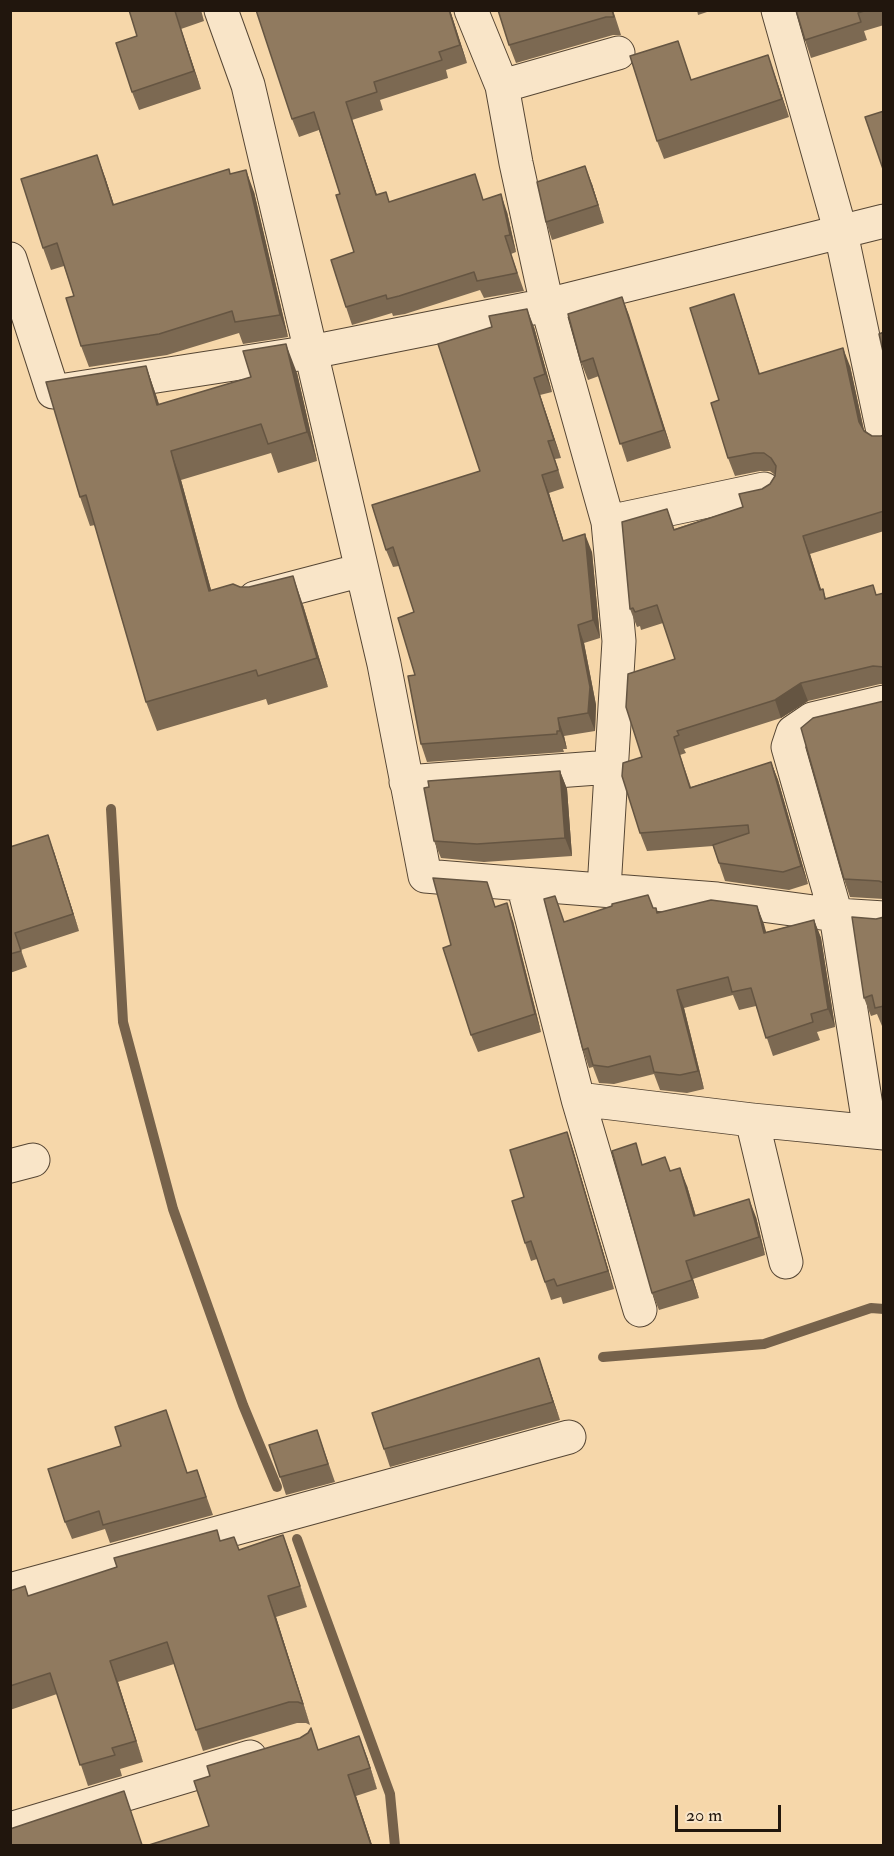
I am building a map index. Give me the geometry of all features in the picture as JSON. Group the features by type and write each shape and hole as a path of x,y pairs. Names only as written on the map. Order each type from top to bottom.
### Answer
{"street":[{"path":"221,10 248,85 312,352 384,664 424,876 717,899 836,915 884,918"},
{"path":"471,10 502,86 546,305 608,522 620,641 604,889"},
{"path":"778,10 841,233 884,436"},
{"path":"502,86 618,53"},
{"path":"10,259 53,392 312,352 546,305 884,221"},
{"path":"608,522 764,489"},
{"path":"255,598 362,570"},
{"path":"578,1099 877,1132 836,915 788,747 793,732 812,719 884,702"},
{"path":"406,782 611,767"},
{"path":"523,884 578,1099 640,1310"},
{"path":"752,1120 786,1262"},
{"path":"10,1590 569,1437"},
{"path":"10,1829 279,1748"}],"building":[{"path":"129,10 176,10 194,71 132,92 116,43 137,36"},
{"path":"256,10 449,10 460,45 439,52 442,60 374,82 377,92 346,102 376,195 386,192 389,202 475,174 483,200 501,194 510,235 505,236 517,273 477,281 474,272 399,296 387,299 386,295 346,307 331,260 354,252 336,195 340,194 314,112 292,119"},
{"path":"498,10 612,10 614,17 606,17 509,45"},
{"path":"796,10 867,10 858,13 861,22 805,40"},
{"path":"678,41 691,80 768,55 782,99 657,141 630,56"},
{"path":"884,111 884,172 865,117"},
{"path":"97,155 113,205 229,169 230,174 246,170 280,315 235,322 232,311 159,334 81,346 66,298 74,296 57,243 43,248 21,179"},
{"path":"585,166 598,205 546,222 537,182"},
{"path":"734,294 759,374 843,348 859,422 864,431 872,436 884,435 884,511 803,536 825,599 873,585 876,595 884,593 884,667 873,666 801,683 775,700 677,731 679,735 674,737 690,788 771,762 801,866 783,872 719,863 713,845 749,833 748,825 640,833 622,776 623,763 642,757 626,707 628,674 675,659 657,605 635,612 633,608 630,609 622,522 667,509 674,530 743,507 739,494 762,489 770,484 775,476 776,466 764,453 728,458 711,403 719,400 690,308"},
{"path":"622,297 664,430 620,444 593,358 581,362 568,314"},
{"path":"527,309 545,374 534,378 554,440 548,441 558,470 542,475 563,541 585,534 593,620 578,625 590,687 588,713 558,718 560,731 557,731 557,734 421,744 408,676 415,675 398,618 414,612 393,547 386,550 372,505 480,471 438,344 492,327 489,316"},
{"path":"884,332 884,356 879,334"},
{"path":"286,344 307,432 268,444 261,424 171,451 209,591 233,584 249,587 293,576 317,658 258,676 256,670 146,702 86,495 80,497 46,382 146,366 157,405 251,377 243,351"},
{"path":"884,701 884,883 844,879 801,728 813,718"},
{"path":"560,771 565,838 477,844 434,841 424,788 429,787 428,781"},
{"path":"48,835 73,914 15,933 21,951 10,954 10,847"},
{"path":"433,878 487,882 495,907 507,903 535,1014 471,1035 443,948 451,945"},
{"path":"648,895 657,913 711,900 757,906 764,933 814,920 828,1009 811,1014 813,1022 766,1038 751,988 732,992 728,977 677,990 698,1071 680,1075 654,1072 650,1056 608,1067 593,1065 588,1048 583,1050 544,899 555,896 564,922 612,906 612,904"},
{"path":"852,917 876,919 884,917 884,1006 875,1008 872,995 864,998"},
{"path":"567,1132 608,1271 557,1286 554,1279 545,1282 531,1241 525,1243 512,1201 524,1197 510,1150"},
{"path":"636,1143 642,1165 665,1157 670,1171 680,1168 694,1216 749,1199 759,1237 686,1261 692,1280 652,1293 612,1151"},
{"path":"539,1358 553,1402 384,1449 372,1413"},
{"path":"166,1410 187,1473 197,1470 206,1497 103,1525 99,1511 65,1522 48,1469 121,1446 115,1427"},
{"path":"317,1430 328,1464 280,1477 269,1445"},
{"path":"217,1530 220,1541 234,1537 239,1550 283,1535 300,1586 268,1596 303,1704 289,1702 196,1730 167,1642 110,1661 136,1741 112,1748 115,1755 80,1765 50,1673 10,1686 10,1591 25,1586 28,1596 117,1567 114,1558"},
{"path":"311,1728 318,1750 359,1736 370,1768 348,1775 371,1845 149,1845 209,1826 194,1781 210,1776 207,1766 300,1738"},
{"path":"124,1791 142,1845 10,1845 10,1829"}],"waterway":[{"path":"111,809 123,1022 173,1209 243,1405 277,1487"},
{"path":"603,1357 764,1344 871,1308 884,1309"},
{"path":"297,1539 390,1794 395,1846"}]}
